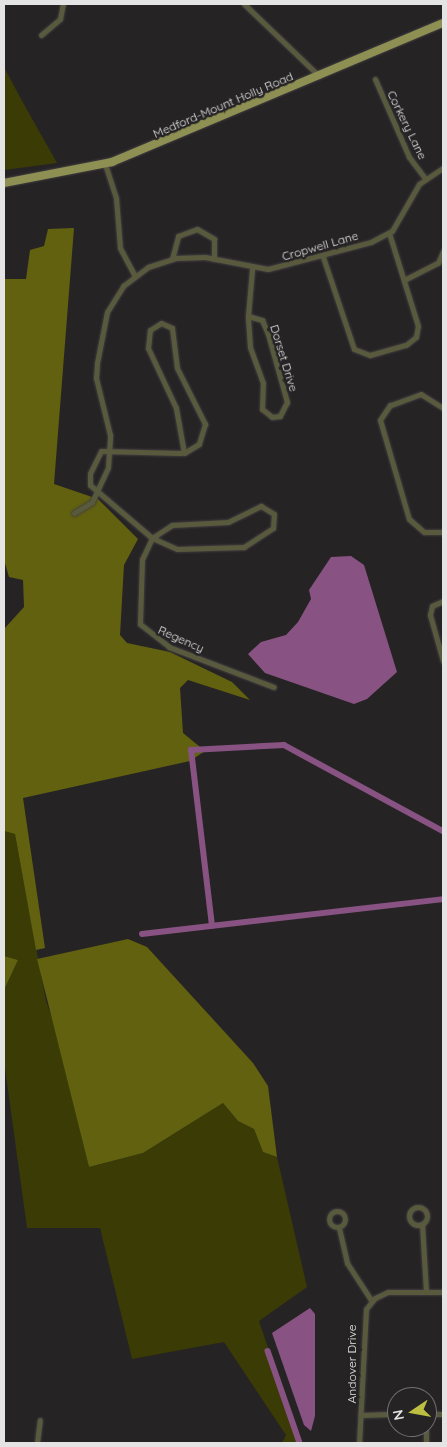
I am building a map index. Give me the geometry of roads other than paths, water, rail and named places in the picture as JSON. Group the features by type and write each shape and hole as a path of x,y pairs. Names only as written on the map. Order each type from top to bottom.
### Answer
{"main road":[{"name":"Medford-Mount Holly Road","path":"4,183 105,164 443,23"}],"street":[{"path":"41,35 60,19 63,4"},
{"path":"244,4 319,76"},
{"name":"Corkery Lane","path":"375,79 409,157 425,178"},
{"path":"105,164 116,198 120,248 135,276"},
{"path":"323,257 348,337 361,354 406,345 416,337 418,326 389,233 425,178 443,168"},
{"path":"172,258 178,236 197,229 214,239 214,259"},
{"name":"Cropwell Lane","path":"98,491 110,452 107,416 96,378 99,342 112,298 135,276 172,258 214,259 252,269 283,268 323,257 389,233"},
{"path":"404,280 438,263 443,252"},
{"name":"Dorset Drive","path":"248,316 262,320 268,334 287,402 280,416 272,417 262,408 263,384 250,347 248,316 252,269"},
{"path":"152,538 172,525 228,522 261,506 274,514 270,532 238,548 176,549 152,538 88,482 99,453 181,453 199,444 205,424 177,368 172,328 161,323 150,330 148,348 176,408 181,453"},
{"path":"443,408 422,394 390,405 380,420 409,519 424,532 443,532"},
{"path":"74,513 89,505 98,491"},
{"name":"Regency","path":"152,538 143,554 138,600 143,629 169,647 274,687"},
{"path":"443,601 432,606 430,616 443,661"},
{"path":"422,1224 426,1292"},
{"path":"339,1228 347,1263 371,1300 388,1292 443,1292"},
{"name":"Andover Drive","path":"358,1443 362,1415 362,1319 371,1300"},
{"path":"362,1415 387,1414"},
{"path":"38,1443 40,1420"}],"waterway":[{"path":"212,926 191,750 284,745 443,831"},
{"path":"142,934 443,899"},
{"path":"268,1351 300,1443"}]}
